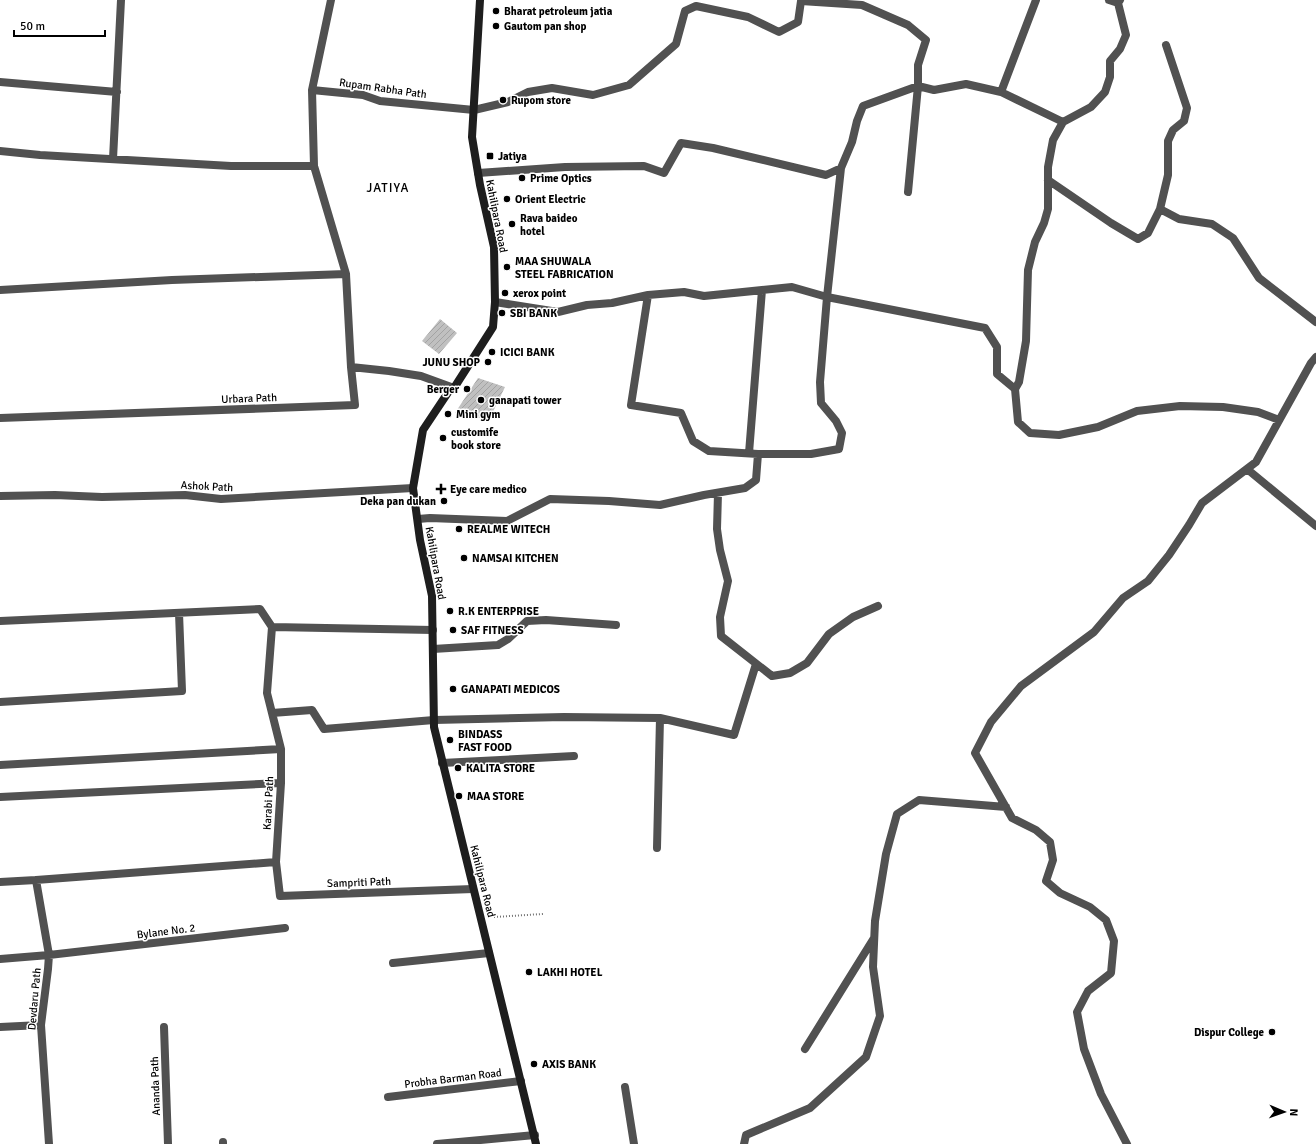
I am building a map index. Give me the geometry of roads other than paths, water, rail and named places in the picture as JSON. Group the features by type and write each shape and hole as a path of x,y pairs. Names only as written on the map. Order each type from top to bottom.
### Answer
{"main road":[{"name":"Kahilipara Road","path":"480,0 472,137 494,247 496,302 493,327 454,388 449,391 423,430 413,488 420,540 432,596 434,727 536,1144"}],"street":[{"path":"113,159 121,0"},
{"path":"331,0 312,90 314,166 346,274 351,367 421,376 454,388"},
{"path":"1002,92 1036,0"},
{"path":"1109,0 1119,1 1126,35 1120,49 1110,61 1110,77 1105,92 1091,107 1063,122 1052,140 1048,166 1048,209 1044,223 1035,242 1028,270 1026,342 1016,389 1018,422 1030,433 1059,435 1098,427 1137,411 1180,406 1223,407 1258,412 1279,420"},
{"name":"Rupam Rabha Path","path":"312,90 363,95 380,101 474,110 508,102 528,92 552,88 593,95 629,85 676,44 685,11 696,6 748,18 779,32 798,22 802,1 862,5 908,25 926,40 918,65 918,86"},
{"path":"1048,180 1111,223 1138,239 1148,233 1160,209 1168,174 1168,141 1173,130 1184,121 1187,108 1166,45"},
{"path":"0,82 117,92"},
{"path":"648,295 631,405 681,413 693,441 710,451 758,454 811,454 839,449 842,433 836,421 821,403 820,382 827,297 842,168 863,106 918,86 934,90 966,84 1002,92 1063,122"},
{"path":"908,192 918,86"},
{"path":"478,173 565,167 644,166 664,173 681,143 713,148 826,175 842,168"},
{"path":"0,151 231,166 314,166"},
{"path":"1160,209 1179,219 1212,224 1233,238 1259,278 1316,322"},
{"path":"0,290 172,280 346,274"},
{"path":"496,302 558,312 587,305 612,303 648,295 684,292 704,296 792,287 827,297 985,328 998,347 996,374 1016,389"},
{"path":"749,453 762,290"},
{"path":"1127,1144 1101,1094 1084,1050 1077,1012 1088,991 1111,973 1114,940 1106,920 1090,907 1060,893 1046,881 1053,860 1050,842 1036,830 1012,818 975,753 991,722 1021,686 1094,632 1123,598 1148,581 1173,549 1202,503 1256,462 1311,363 1316,357"},
{"name":"Urbara Path","path":"0,418 355,405 351,367"},
{"path":"418,519 430,518 507,521 550,498 660,505 745,488 756,480 758,454"},
{"path":"1247,469 1316,526"},
{"name":"Ashok Path","path":"0,496 55,495 102,497 184,495 221,499 413,488"},
{"path":"718,493 717,529 720,550 728,582 720,617 721,636 772,676 790,673 807,663 829,634 853,617 878,606"},
{"path":"0,621 260,609 272,627 433,630"},
{"path":"0,702 182,691 179,613"},
{"path":"433,649 498,645 508,640 527,622 546,620 616,625"},
{"name":"Karabi Path","path":"272,627 268,693 281,749 281,783 276,862"},
{"path":"272,713 312,710 324,729 434,720 564,717 660,718 734,734 756,664"},
{"path":"657,848 660,718"},
{"path":"0,764 281,749"},
{"path":"442,763 574,756"},
{"path":"0,797 281,783"},
{"path":"744,1144 746,1135 810,1108 866,1056 880,1016 873,966 875,921 886,854 897,814 919,800 1006,807"},
{"path":"0,882 276,862"},
{"name":"Sampriti Path","path":"276,862 280,896 473,889"},
{"name":"Devdaru Path","path":"36,880 49,955 41,1025 49,1144"},
{"name":"Bylane No. 2","path":"0,959 49,955 285,928"},
{"path":"805,1049 874,937"},
{"path":"393,963 489,953"},
{"path":"0,1027 41,1025"},
{"name":"Ananda Path","path":"164,1027 168,1144"},
{"name":"Probha Barman Road","path":"388,1097 521,1081"},
{"path":"625,1087 634,1144"},
{"path":"437,1144 534,1135"}],"place":[{"name":"Bharat petroleum jatia","path":"496,11"},
{"name":"Gautom pan shop","path":"496,26"},
{"name":"Rupom store","path":"503,100"},
{"name":"Jatiya","path":"490,156"},
{"name":"Prime Optics","path":"522,178"},
{"name":"Orient Electric","path":"507,199"},
{"name":"Rava baideo hotel","path":"512,224"},
{"name":"MAA SHUWALA STEEL FABRICATION","path":"507,267"},
{"name":"xerox point","path":"505,293"},
{"name":"SBI BANK","path":"502,313"},
{"name":"ICICI BANK","path":"492,352"},
{"name":"JUNU SHOP","path":"488,362"},
{"name":"Berger","path":"467,389"},
{"name":"ganapati tower","path":"481,400"},
{"name":"Mini gym","path":"448,414"},
{"name":"customife book store","path":"443,438"},
{"name":"Eye care medico","path":"441,489"},
{"name":"Deka pan dukan","path":"444,501"},
{"name":"REALME WITECH","path":"459,529"},
{"name":"NAMSAI KITCHEN","path":"464,558"},
{"name":"R.K ENTERPRISE","path":"450,611"},
{"name":"SAF FITNESS","path":"453,630"},
{"name":"GANAPATI MEDICOS","path":"453,689"},
{"name":"BINDASS FAST FOOD","path":"450,740"},
{"name":"KALITA STORE","path":"458,768"},
{"name":"MAA STORE","path":"459,796"},
{"name":"LAKHI HOTEL","path":"529,972"},
{"name":"Dispur College","path":"1272,1032"},
{"name":"AXIS BANK","path":"534,1064"}],"district":[{"name":"JATIYA","path":"388,187"}]}
